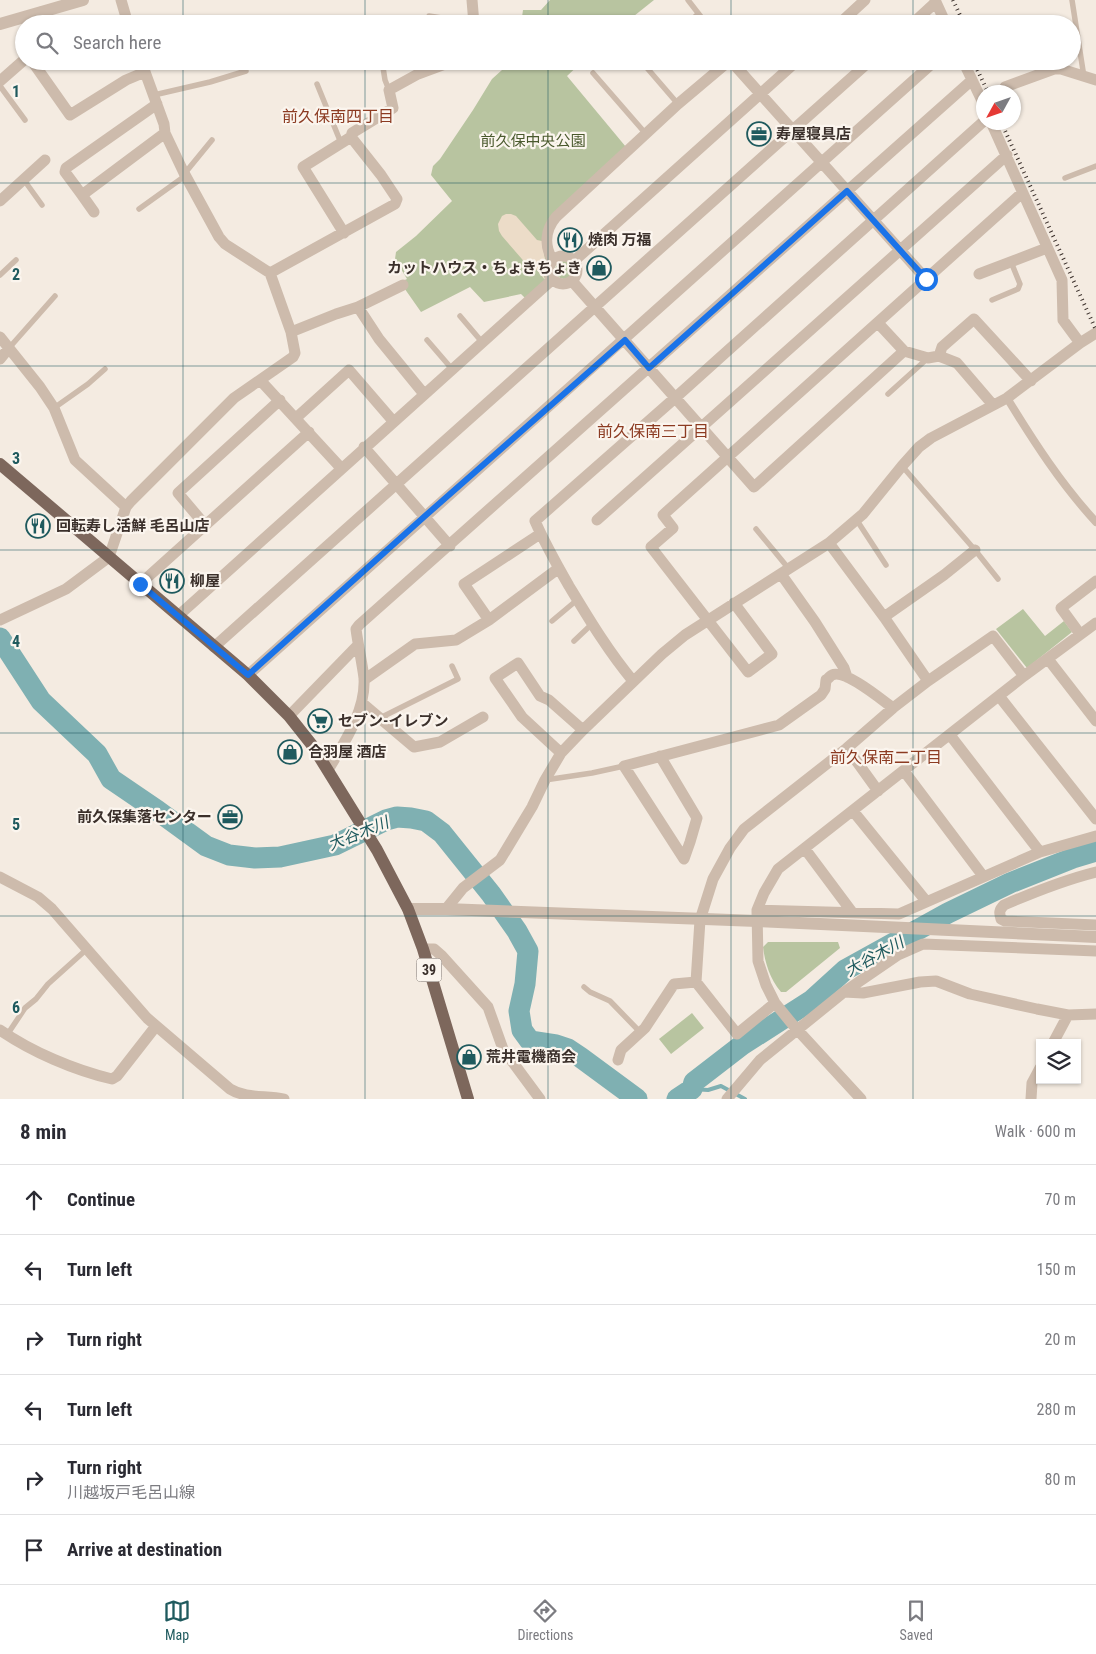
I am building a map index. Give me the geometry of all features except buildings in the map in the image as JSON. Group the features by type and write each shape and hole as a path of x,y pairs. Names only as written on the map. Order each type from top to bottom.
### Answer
{"main road":[{"name":"39","path":"0,464 248,675 289,716 312,744 375,848 408,909 423,949 468,1099"}],"street":[{"path":"50,15 83,0"},
{"path":"121,0 125,15"},
{"path":"472,0 473,15"},
{"path":"849,15 865,0"},
{"path":"921,15 935,1 942,15"},
{"path":"0,24 15,22"},
{"path":"0,81 15,68"},
{"path":"38,70 70,115 139,70"},
{"path":"3,618 66,590 109,557 126,507 234,398 293,357 295,352 291,332 270,273 225,244 219,237 165,134 144,70"},
{"path":"344,233 303,167 351,137 352,132 393,108 389,90 429,70"},
{"path":"553,261 546,247 552,222 678,104 719,70"},
{"path":"738,70 926,279"},
{"path":"574,261 787,70"},
{"path":"214,647 860,70"},
{"path":"248,675 925,70"},
{"path":"968,70 976,88"},
{"path":"1010,85 1051,70"},
{"path":"1060,70 1092,81"},
{"path":"328,770 346,738 362,703 364,680 356,629 359,625 972,80"},
{"path":"94,212 65,172 66,168 155,99"},
{"path":"633,681 605,646 559,568 535,522 976,128"},
{"path":"995,130 1062,280 1063,320 1080,343"},
{"path":"82,195 165,134"},
{"path":"270,273 395,204 397,199 351,137"},
{"path":"597,520 1007,155"},
{"path":"0,201 45,160"},
{"path":"734,603 772,654 748,672 651,547 673,528 664,515 1022,192"},
{"path":"979,274 1047,248"},
{"path":"562,256 574,261 578,270 575,278 567,284 561,284 553,279 549,269 553,261 562,256"},
{"path":"178,616 553,279"},
{"path":"572,281 754,487 904,351"},
{"path":"291,332 358,307 403,285"},
{"path":"358,307 378,339 424,394"},
{"path":"934,357 942,347 974,319 1031,381"},
{"path":"878,323 904,351 957,363 993,404"},
{"path":"446,909 462,888 500,860 532,807 561,753 633,681 685,635 829,543 863,514 919,447 931,438 1007,398 1096,333"},
{"path":"0,336 54,408 75,460 126,507"},
{"path":"0,359 9,348"},
{"path":"296,418 349,370 393,421"},
{"path":"260,380 341,468"},
{"path":"1007,398 1047,462 1079,504 1096,522"},
{"path":"205,525 178,493 280,400"},
{"path":"140,584 309,432"},
{"path":"364,447 450,546"},
{"path":"489,620 464,584 540,534"},
{"path":"829,543 928,681"},
{"path":"884,618 975,550"},
{"path":"364,680 415,644 456,640 489,620 559,568"},
{"path":"785,572 844,668 847,677"},
{"path":"1080,634 1061,608 1096,581"},
{"path":"861,1099 777,1005 766,984 758,961 757,915 764,893 778,869 1024,676 1096,623"},
{"path":"777,1005 736,1034 696,982 700,920 713,879 730,848 744,829 847,748 893,708 993,636 1024,676"},
{"path":"289,716 358,645"},
{"path":"1048,659 1096,721"},
{"path":"561,753 522,717 495,678 518,663 540,696 549,700 583,730"},
{"path":"660,756 696,818 684,859 624,766 660,756 779,724 821,695 825,690 826,680 831,675 837,674 847,677 893,708"},
{"path":"999,696 1096,819"},
{"path":"362,703 414,747 440,742 483,717"},
{"path":"950,735 1040,852"},
{"path":"847,748 878,791"},
{"path":"904,771 983,876"},
{"path":"853,810 926,901"},
{"path":"408,909 700,920 757,915 852,912 898,914 1040,852 1096,836"},
{"path":"805,849 852,912"},
{"path":"727,1099 760,1060 796,1028 898,955 923,944 1090,951 1091,924 1005,922 1001,919 999,913 1000,908 1004,905 1075,877 1096,872"},
{"path":"0,877 38,897 52,909 156,1026 236,1094 284,1099"},
{"path":"757,915 879,928 1096,937"},
{"path":"423,949 434,949 442,956 488,1007 503,1050 540,1099"},
{"path":"844,992 863,993 920,982 936,981 970,994 1068,1015 1096,1014"},
{"path":"618,1060 621,1050 641,1033 674,984 696,982"},
{"path":"1055,1039 1068,1015"},
{"path":"4,1032 50,1057 92,1074 112,1079 117,1076 156,1026"},
{"path":"1031,1099 1032,1083 1036,1076"}],"lane":[{"path":"688,0 698,14"},
{"path":"1072,0 1076,15"},
{"path":"1081,36 1092,81"},
{"path":"383,70 389,90"},
{"path":"649,70 678,104"},
{"path":"155,99 246,71"},
{"path":"593,73 646,134"},
{"path":"317,84 340,143"},
{"path":"0,86 25,120"},
{"path":"140,209 185,174 212,140"},
{"path":"1065,178 1096,166"},
{"path":"24,180 42,205"},
{"path":"0,275 16,260"},
{"path":"992,300 1018,289 1020,284 1011,262"},
{"path":"9,348 55,296"},
{"path":"460,316 482,342"},
{"path":"427,340 452,369"},
{"path":"888,394 934,357"},
{"path":"54,408 88,384 104,369"},
{"path":"902,466 998,579"},
{"path":"856,519 886,564"},
{"path":"756,528 785,572"},
{"path":"552,621 578,600"},
{"path":"574,640 592,624"},
{"path":"380,718 458,678 452,666"},
{"path":"545,780 624,766"},
{"path":"4,1032 48,984 87,948"},
{"path":"584,987 590,992 610,1001 641,1033"}],"green space":[{"path":"550,0 654,0 635,15 522,15 523,10 541,10"},
{"name":"前久保中央公園","path":"502,70 573,70 567,76 626,147 549,219 546,259 543,269 546,280 525,298 521,294 484,302 470,287 421,312 400,282 407,279 395,259 396,252 416,236 452,201 431,175 433,166 440,159 492,79"},
{"path":"564,261 570,264 573,270 570,276 564,279 558,276 555,270 558,264"},
{"path":"1023,609 1045,636 1064,621 1072,632 1027,668 996,629"},
{"path":"768,942 838,942 840,948 786,992 781,992 771,976 765,959 763,947"},
{"path":"692,1013 704,1028 671,1054 659,1039"}],"shaded area":[{"path":"506,214 516,216 537,240 542,241 545,259 542,269 545,280 532,264 528,266 499,231 498,224 502,216"}],"waterway":[{"name":"大谷木川","path":"0,638 41,701 97,754 111,779 206,846 229,855 255,858 280,857 335,845 386,820 397,817 426,821 442,833 491,894 517,931 528,951 525,984 519,1011 522,1030 530,1041 568,1049 637,1099"},
{"name":"大谷木川","path":"677,1099 692,1089 694,1082 742,1045 812,1000 845,970 948,913 1010,883 1096,851"},
{"path":"692,1089 708,1090 721,1086 745,1099"}],"railway":[{"path":"953,0 960,15"},
{"path":"977,70 985,85"},
{"path":"1005,130 1096,330"}],"place":[{"name":"寿屋寝具店","path":"759,134"},
{"name":"焼肉 万福","path":"570,240"},
{"name":"カットハウス・ちょきちょき","path":"599,268"},
{"name":"回転寿し活鮮 毛呂山店","path":"38,526"},
{"name":"柳屋","path":"172,581"},
{"name":"セブン-イレブン","path":"320,721"},
{"name":"合羽屋 酒店","path":"290,752"},
{"name":"前久保集落センター","path":"230,817"},
{"name":"荒井電機商会","path":"469,1057"}],"district":[{"name":"前久保南四丁目","path":"338,116"},
{"name":"前久保南三丁目","path":"653,431"},
{"name":"前久保南二丁目","path":"886,757"}],"route":[{"path":"140,584 248,675 625,340 649,368 847,191 926,279"}]}
